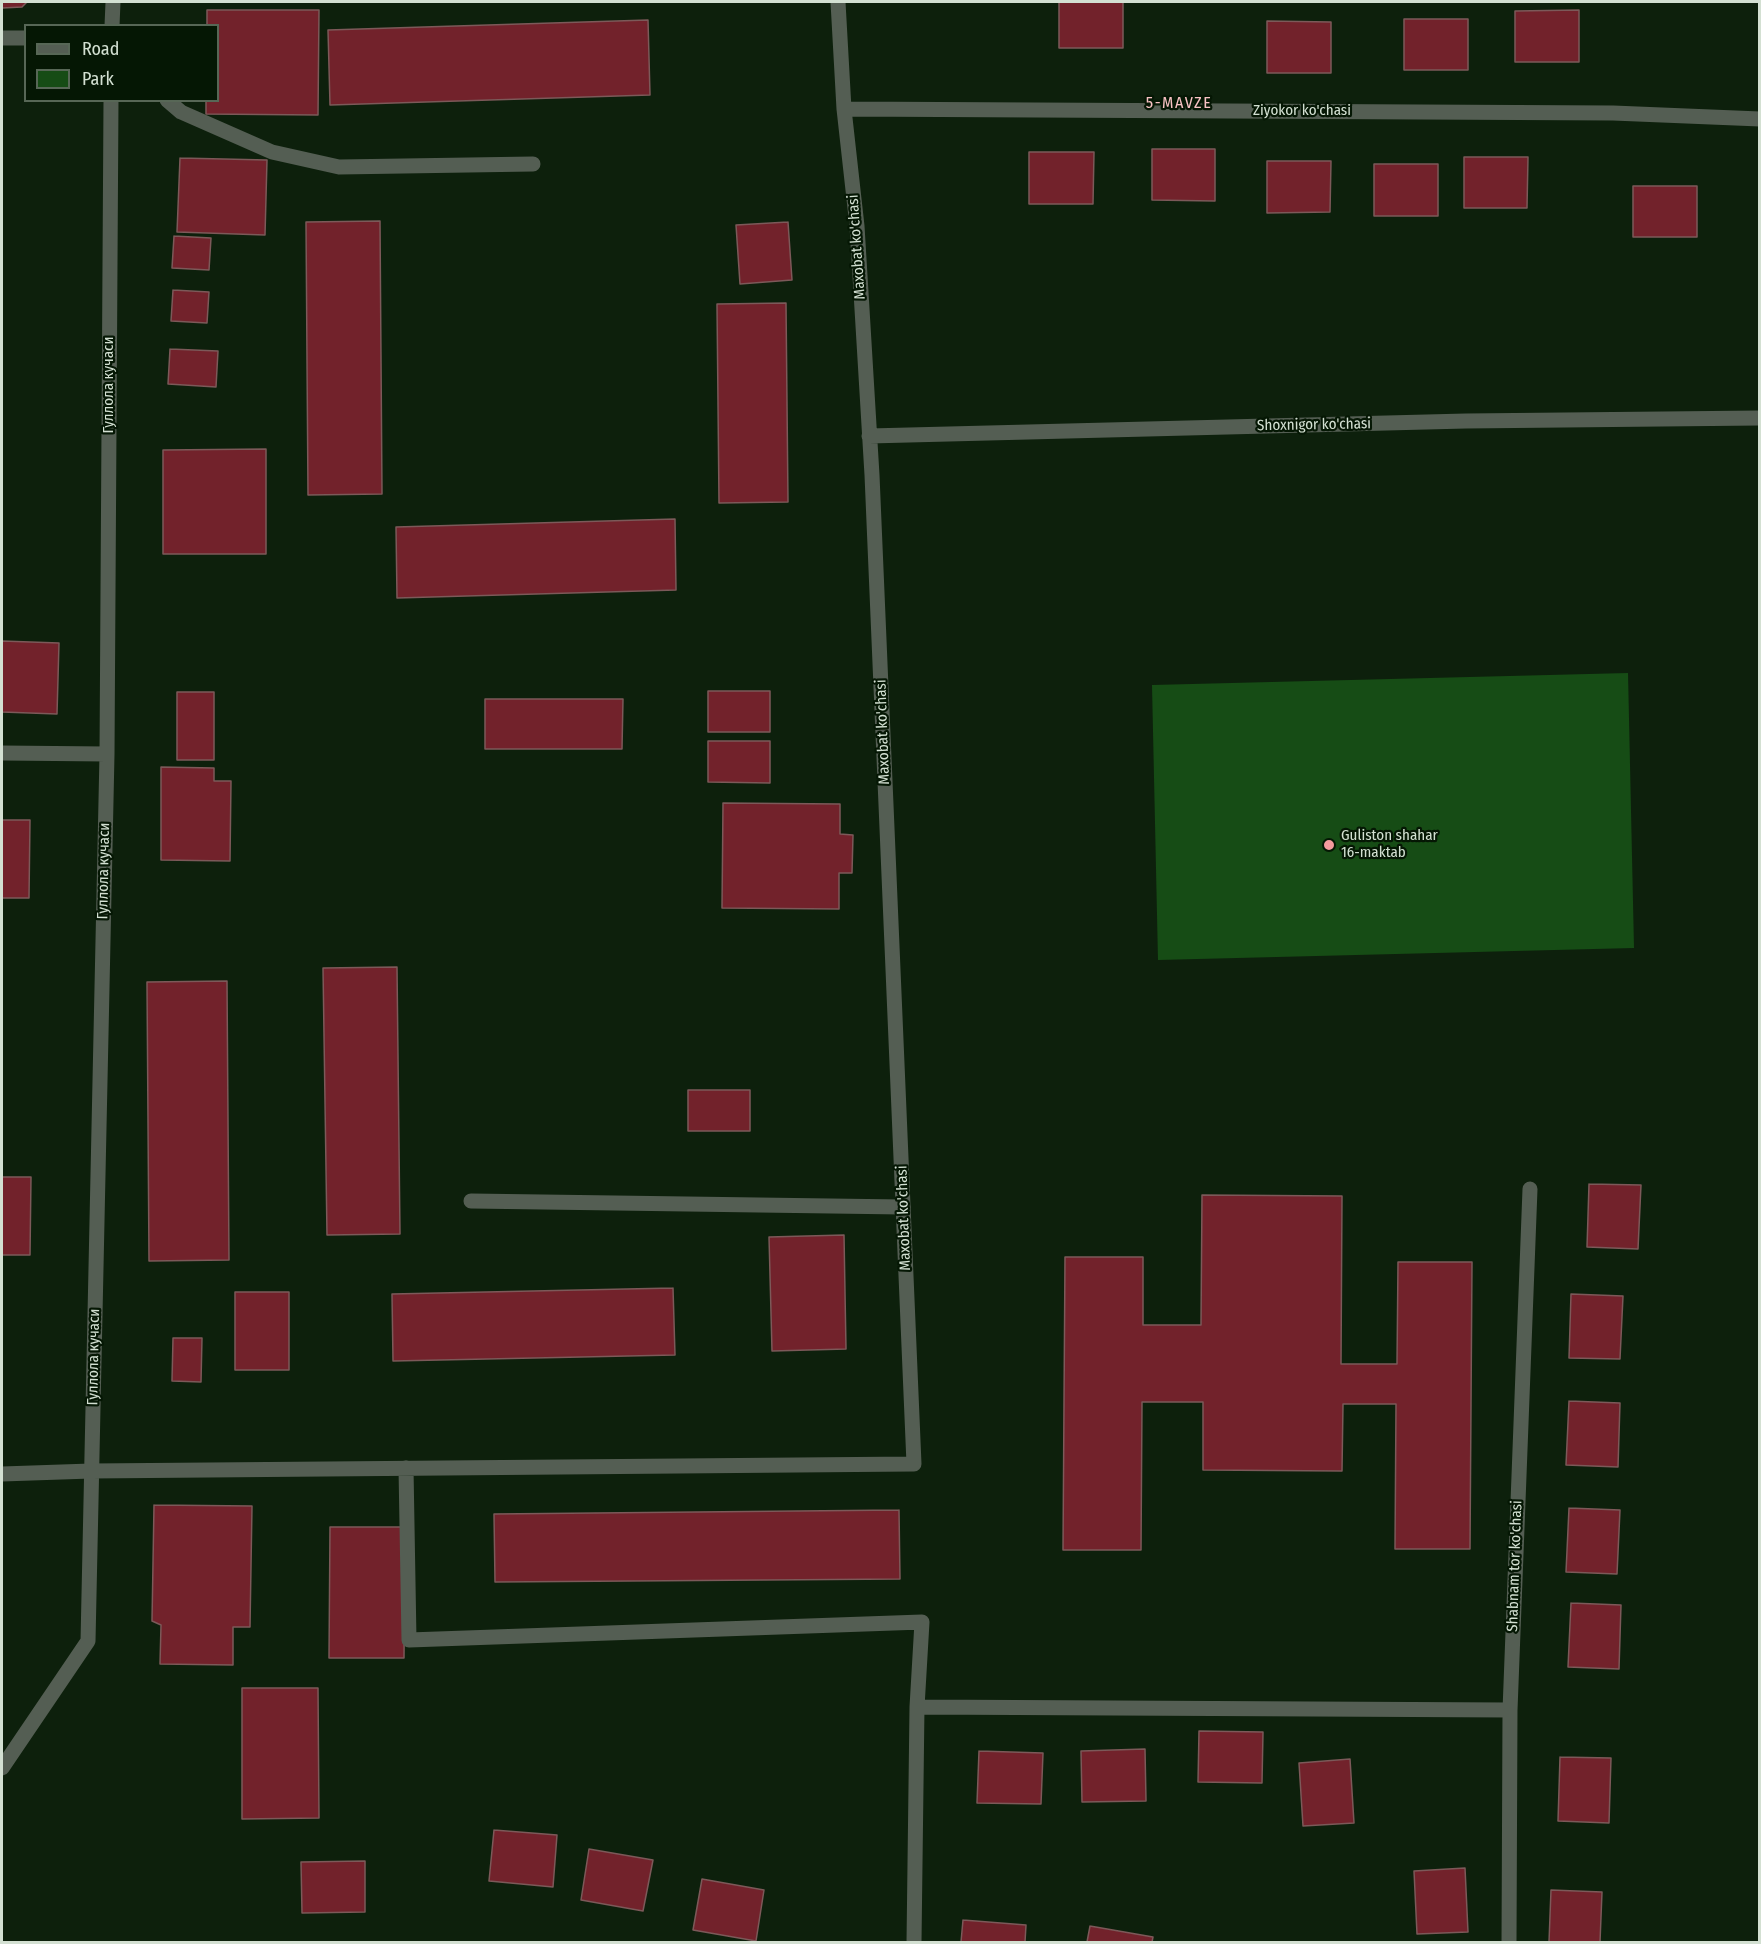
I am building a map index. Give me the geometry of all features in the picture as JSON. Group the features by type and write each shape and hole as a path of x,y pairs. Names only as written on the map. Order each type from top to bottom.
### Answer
{"street":[{"path":"112,24 113,2"},
{"name":"Maxobat ko'chasi","path":"406,1468 914,1464 869,436 856,226 844,109 838,2"},
{"path":"2,38 24,38"},
{"name":"Гуллола кучаси","path":"2,1768 88,1641 106,754 111,102"},
{"path":"170,102 182,112 272,152 339,166 533,164"},
{"name":"Ziyokor ko'chasi","path":"844,109 1613,113 1760,119"},
{"name":"Shoxnigor ko'chasi","path":"869,436 1466,421 1760,418"},
{"path":"2,753 106,754"},
{"name":"Shabnam tor ko'chasi","path":"1509,1942 1510,1710 1530,1189"},
{"path":"471,1201 903,1207"},
{"path":"2,1474 406,1468 409,1640 922,1622 917,1707 914,1942"},
{"path":"917,1707 1510,1710"}],"green space":[{"path":"1628,673 1634,948 1158,960 1152,685"}],"building":[{"path":"2,2 27,2 22,7 2,8"},
{"path":"1059,2 1123,2 1123,48 1059,48"},
{"path":"207,10 319,10 318,115 206,114 206,102 219,102 219,24 207,24"},
{"path":"1579,10 1579,62 1515,62 1515,11"},
{"path":"1404,19 1468,19 1468,70 1404,70"},
{"path":"648,20 650,95 330,105 328,30"},
{"path":"1267,21 1331,22 1331,73 1267,73"},
{"path":"1152,149 1215,149 1215,201 1152,200"},
{"path":"1029,152 1094,152 1093,204 1029,204"},
{"path":"1464,157 1528,157 1527,208 1464,208"},
{"path":"180,158 267,160 265,235 177,232"},
{"path":"1267,161 1331,161 1330,212 1267,213"},
{"path":"1374,164 1438,164 1438,216 1374,216"},
{"path":"1633,186 1697,186 1697,237 1633,237"},
{"path":"380,221 382,494 308,495 306,222"},
{"path":"788,222 792,280 740,284 736,225"},
{"path":"174,236 211,238 209,270 172,268"},
{"path":"173,290 209,292 207,323 171,321"},
{"path":"786,303 788,502 719,503 717,304"},
{"path":"170,349 218,351 216,387 168,384"},
{"path":"266,449 266,554 163,554 163,450"},
{"path":"675,519 676,590 397,598 396,527"},
{"path":"2,641 59,643 57,714 2,712"},
{"path":"708,691 770,691 770,732 708,732"},
{"path":"177,692 214,692 214,760 177,760"},
{"path":"485,699 623,699 622,749 485,749"},
{"path":"708,741 770,741 770,783 708,782"},
{"path":"161,767 214,768 214,781 231,781 230,861 161,860"},
{"path":"723,803 840,804 840,834 853,835 852,873 839,873 839,909 722,908"},
{"path":"2,820 30,820 29,898 2,898"},
{"path":"397,967 400,1234 327,1235 323,968"},
{"path":"227,981 229,1260 149,1261 147,982"},
{"path":"688,1090 750,1090 750,1131 688,1131"},
{"path":"2,1177 31,1177 30,1255 2,1255"},
{"path":"1589,1184 1641,1185 1638,1249 1587,1247"},
{"path":"1202,1195 1342,1196 1341,1364 1397,1364 1398,1262 1472,1262 1470,1549 1395,1549 1396,1404 1343,1404 1342,1471 1203,1470 1203,1402 1142,1402 1141,1550 1063,1550 1065,1257 1143,1257 1143,1325 1201,1325"},
{"path":"844,1235 846,1349 772,1351 769,1237"},
{"path":"673,1288 675,1355 393,1361 392,1294"},
{"path":"235,1292 289,1292 289,1370 235,1370"},
{"path":"1571,1294 1623,1296 1620,1359 1569,1358"},
{"path":"173,1338 202,1338 201,1382 172,1381"},
{"path":"1569,1401 1620,1403 1618,1467 1566,1465"},
{"path":"154,1505 252,1506 250,1627 233,1627 233,1665 160,1664 161,1625 152,1621"},
{"path":"1569,1508 1620,1510 1617,1574 1566,1572"},
{"path":"899,1510 900,1579 495,1582 494,1514"},
{"path":"330,1527 405,1527 404,1658 329,1658"},
{"path":"1571,1603 1621,1605 1619,1669 1568,1667"},
{"path":"242,1688 318,1688 319,1818 242,1819"},
{"path":"1199,1731 1263,1732 1262,1783 1198,1782"},
{"path":"1145,1749 1146,1801 1082,1802 1081,1751"},
{"path":"979,1751 1043,1753 1041,1804 977,1803"},
{"path":"1560,1757 1611,1758 1609,1823 1558,1821"},
{"path":"1350,1759 1354,1823 1303,1826 1299,1763"},
{"path":"494,1830 557,1835 553,1887 489,1881"},
{"path":"589,1849 653,1860 643,1911 581,1900"},
{"path":"365,1861 365,1912 302,1913 301,1862"},
{"path":"1465,1868 1468,1932 1417,1934 1414,1871"},
{"path":"702,1879 764,1890 756,1941 693,1930"},
{"path":"1551,1890 1602,1892 1600,1942 1549,1942"},
{"path":"963,1920 1026,1925 1025,1942 961,1942"},
{"path":"1090,1926 1153,1937 1152,1942 1087,1942"}],"place":[{"name":"Guliston shahar 16-maktab","path":"1329,845"}],"district":[{"name":"5-MAVZE","path":"1179,104"}]}
